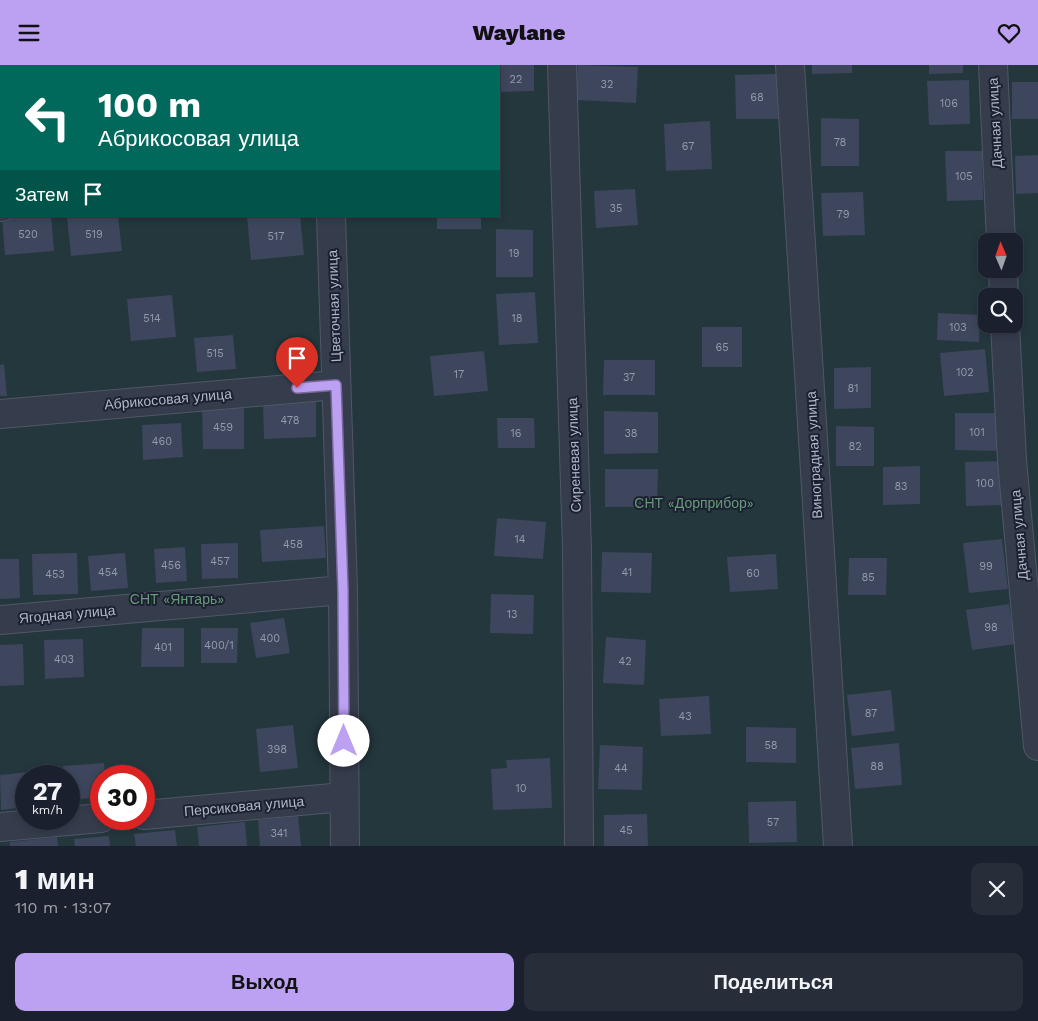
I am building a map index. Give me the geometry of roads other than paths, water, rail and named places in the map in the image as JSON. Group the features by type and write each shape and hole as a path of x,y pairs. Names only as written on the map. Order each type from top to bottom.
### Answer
{"street":[{"name":"Сиреневая улица","path":"562,65 577,549 579,846"},
{"name":"Виноградная улица","path":"790,65 838,846"},
{"name":"Дачная улица","path":"993,65 1001,233"},
{"name":"Цветочная улица","path":"331,217 343,590 345,846"},
{"name":"Дачная улица","path":"1005,333 1012,460 1038,746"},
{"name":"Абрикосовая улица","path":"0,414 336,385"},
{"name":"Ягодная улица","path":"0,620 343,590"},
{"name":"Персиковая улица","path":"155,814 344,797"},
{"path":"0,827 90,819"}],"park label":[{"name":"СНТ «Дорприбор»","path":"694,503"},
{"name":"СНТ «Янтарь»","path":"177,599"}]}
